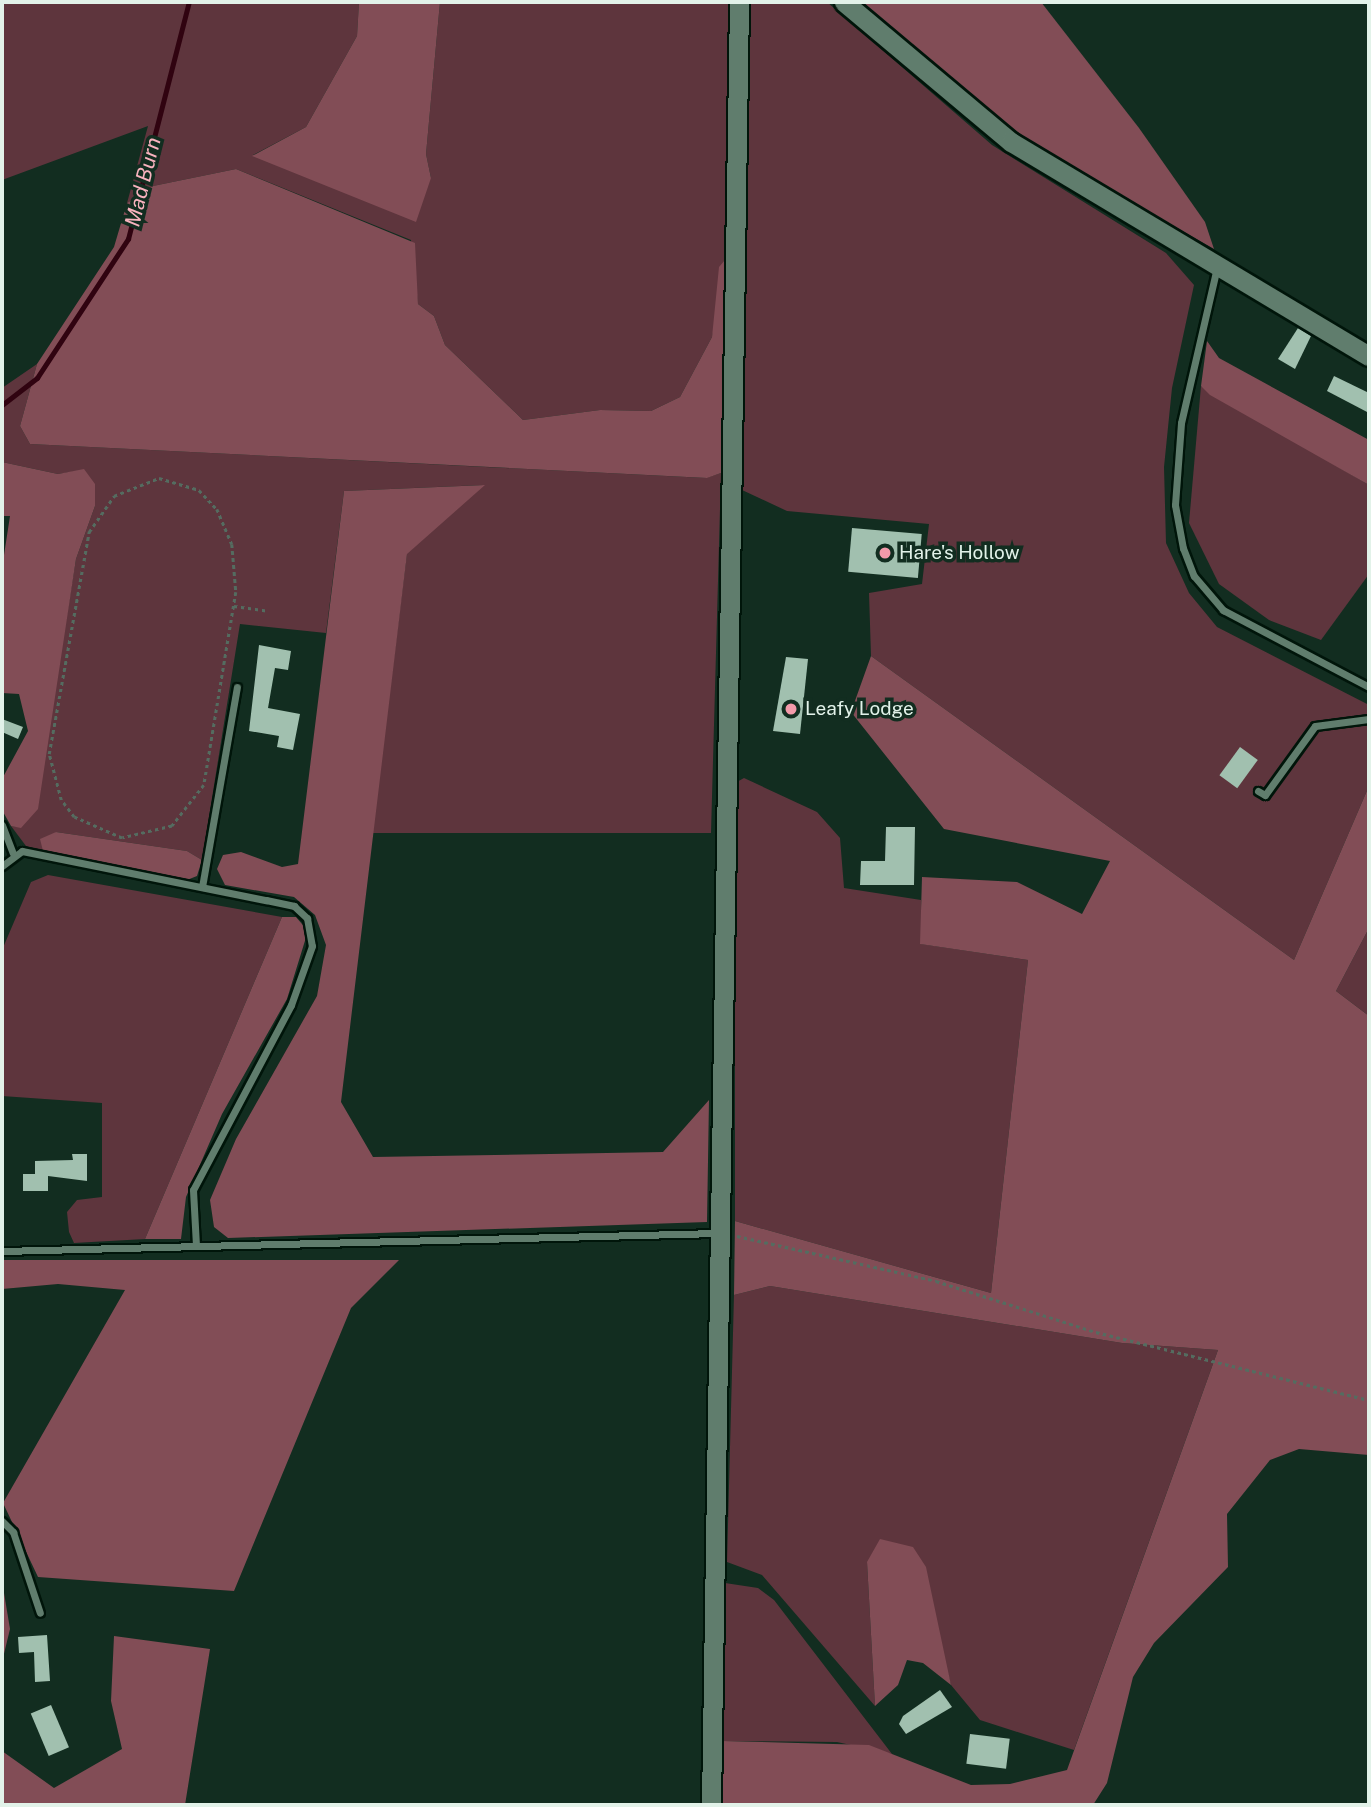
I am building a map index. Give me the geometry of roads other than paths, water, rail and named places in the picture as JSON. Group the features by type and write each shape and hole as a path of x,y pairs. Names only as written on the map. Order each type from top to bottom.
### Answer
{"street":[{"path":"711,1805 739,2"},
{"path":"844,2 1011,142 1218,263 1369,356"}],"lane":[{"path":"1218,263 1181,423 1175,505 1183,548 1194,576 1223,610 1369,687"},
{"path":"202,887 237,687"},
{"path":"1258,791 1265,795 1315,726 1369,719"},
{"path":"2,825 13,853"},
{"path":"13,853 294,906 314,932 291,1006 193,1191 196,1246"},
{"path":"2,866 13,853"},
{"path":"2,1251 720,1233"},
{"path":"2,1521 13,1532 40,1613"}],"waterway":[{"name":"Mad Burn","path":"2,405 37,378 128,239 189,2"}],"place":[{"name":"Hare's Hollow","path":"885,553"},
{"name":"Leafy Lodge","path":"791,709"}]}
